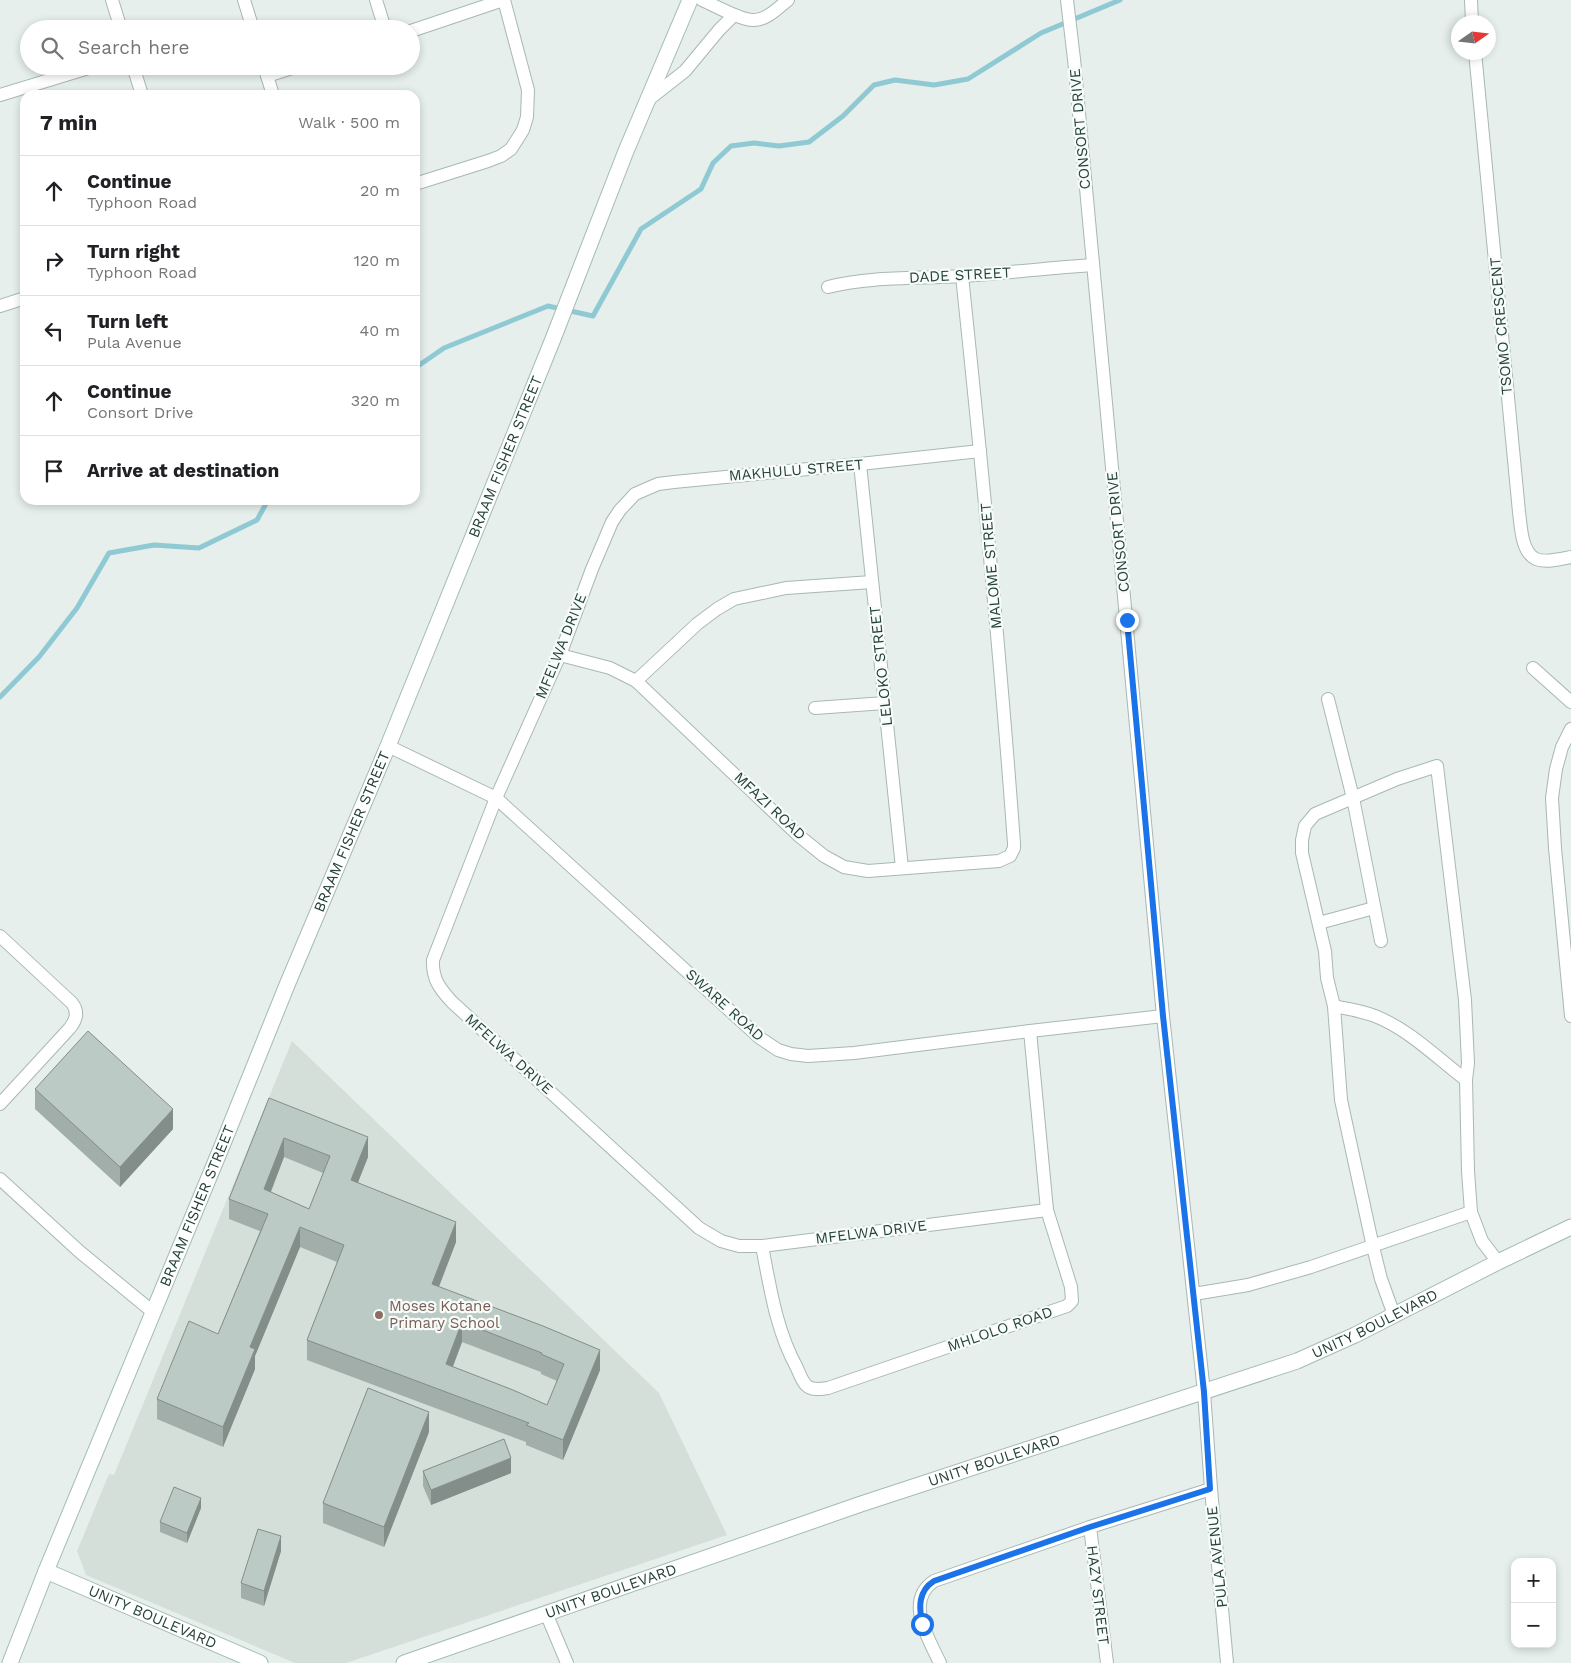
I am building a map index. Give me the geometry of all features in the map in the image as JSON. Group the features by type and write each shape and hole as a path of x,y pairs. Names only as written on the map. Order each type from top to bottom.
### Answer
{"street":[{"path":"112,0 118,20"},
{"path":"244,0 250,20"},
{"path":"376,0 382,20"},
{"path":"420,28 504,0 528,90 527,117 523,130 511,149 501,156 488,161 420,182"},
{"name":"BRAAM FISHER STREET","path":"10,1663 284,992 388,746 576,282 626,151 690,0"},
{"path":"702,0 734,15 754,20 768,16 788,0"},
{"name":"CONSORT DRIVE","path":"1067,0 1163,1016 1204,1392"},
{"path":"1470,0 1471,15"},
{"path":"648,100 685,71 734,15"},
{"name":"TSOMO CRESCENT","path":"1476,60 1523,538 1530,554 1536,559 1552,560 1571,557"},
{"path":"0,96 66,75"},
{"path":"136,75 140,90"},
{"path":"267,75 271,90"},
{"name":"DADE STREET","path":"828,287 874,280 962,276 1092,265"},
{"name":"MALOME STREET","path":"962,276 980,451 1011,805 1014,848 1010,856"},
{"path":"0,306 20,300"},
{"name":"MAKHULU STREET","path":"620,510 635,494 658,484 980,451"},
{"name":"LELOKO STREET","path":"860,464 902,868"},
{"name":"MFELWA DRIVE","path":"620,510 612,522 560,655 496,798 433,960 432,971 436,983 452,1002 699,1228 721,1241 739,1246 762,1246 1047,1210"},
{"path":"636,681 697,624 734,599 786,588 872,582"},
{"name":"MFAZI ROAD","path":"560,655 610,668 636,681 798,835 824,856 844,867 868,871 999,861 1010,856"},
{"path":"1533,668 1571,702"},
{"path":"1328,699 1353,798 1381,942"},
{"path":"816,708 885,702"},
{"path":"1571,729 1562,747 1556,769 1552,798 1571,1016"},
{"name":"SWARE ROAD","path":"388,746 496,798 760,1038 778,1050 801,1056 846,1053 1030,1030 1163,1016"},
{"path":"1394,1315 1381,1279 1373,1247 1341,1100 1334,1006 1327,978 1320,923 1302,852 1302,833 1308,820 1315,814 1397,779 1437,766 1465,1000 1468,1063 1466,1080 1468,1171 1471,1212 1482,1241 1498,1262"},
{"path":"1320,923 1374,908"},
{"path":"0,936 72,1003 76,1011 74,1022 70,1029 0,1104"},
{"path":"1334,1006 1373,1015 1389,1022 1466,1080"},
{"name":"MHLOLO ROAD","path":"762,1246 778,1325 790,1357 810,1388 822,1389 1067,1306 1072,1301 1071,1287 1047,1210 1030,1030"},
{"path":"0,1179 80,1252 153,1312"},
{"path":"1194,1294 1248,1285 1311,1267 1471,1212"},
{"name":"UNITY BOULEVARD","path":"404,1663 870,1501 1280,1367 1325,1350 1571,1227"},
{"name":"PULA AVENUE","path":"1204,1392 1210,1489 1227,1663"},
{"path":"940,1663 921,1619 920,1597 928,1585 941,1578 1090,1527 1210,1489"},
{"name":"HAZY STREET","path":"1090,1527 1107,1663"},
{"name":"UNITY BOULEVARD","path":"46,1571 260,1663"},
{"path":"546,1614 567,1663"}],"shaded area":[{"name":"Moses Kotane Primary School","path":"292,1041 659,1393 727,1535 346,1663 295,1663 86,1575 77,1551 109,1474 114,1475"}],"building":[{"path":"88,1031 173,1109 120,1167 35,1089"},
{"path":"269,1098 368,1137 351,1180 456,1222 432,1284 600,1350 563,1440 526,1425 529,1423 307,1340 344,1245 300,1227 250,1347 255,1349 223,1427 157,1399 189,1321 218,1334 268,1214 229,1199","holes":["284,1138 330,1156 309,1209 264,1189","462,1322 542,1353 564,1364 547,1405 446,1364"]},
{"path":"368,1388 429,1412 384,1527 323,1503"},
{"path":"504,1439 511,1458 431,1490 423,1471"},
{"path":"174,1487 201,1498 187,1533 160,1522"},
{"path":"258,1529 281,1536 264,1591 241,1583"}],"waterway":[{"path":"420,365 444,348 548,306 593,316 641,229 701,189 713,163 731,146 754,143 779,146 809,142 843,116 874,85 895,80 934,85 968,79 1041,33 1120,0"},
{"path":"0,697 39,657 77,608 109,553 154,545 199,548 257,520 265,505"}],"place":[{"name":"Moses Kotane Primary School","path":"379,1315"}],"route":[{"path":"922,1624 920,1597 928,1585 934,1581 1090,1527 1210,1489 1204,1392 1163,1016 1127,620"}]}
